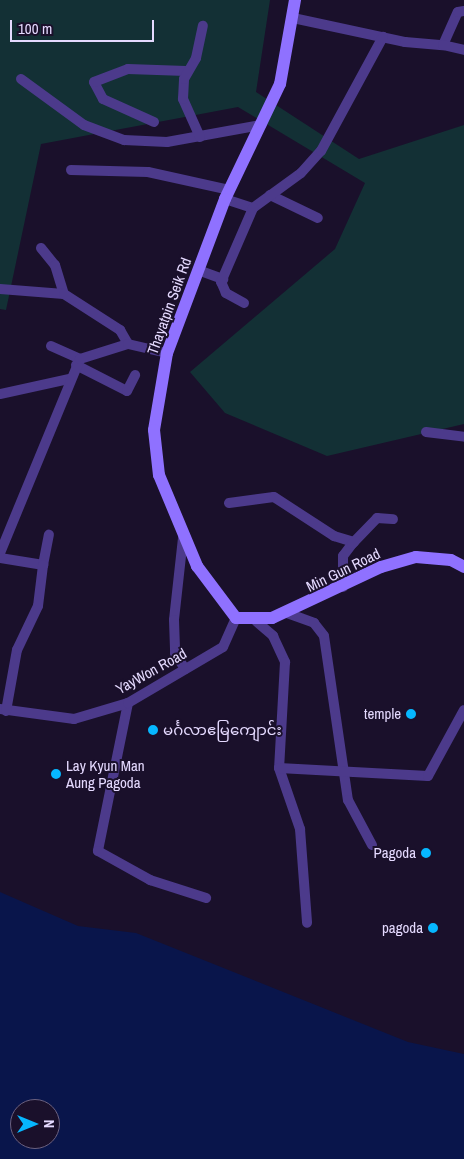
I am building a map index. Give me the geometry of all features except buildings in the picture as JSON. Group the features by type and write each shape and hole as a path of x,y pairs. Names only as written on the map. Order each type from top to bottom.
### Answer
{"street":[{"name":"Thayatpin Seik Rd","path":"236,618 211,588 183,538 159,475 155,443 167,353 227,194 262,125 283,75 295,0"},
{"path":"443,45 458,12 464,11"},
{"path":"293,18 382,37 443,45 464,50"},
{"path":"200,137 185,110 186,71 196,58 203,26"},
{"path":"244,303 221,288 253,208 286,186 321,151 382,37"},
{"path":"154,122 103,99 94,82 128,69 186,71"},
{"path":"21,79 84,126 124,140 167,142 262,125"},
{"path":"71,170 148,172 227,194 253,208"},
{"path":"270,195 318,218"},
{"path":"41,248 55,265 64,294"},
{"path":"198,270 223,279"},
{"path":"0,289 64,294 120,330 128,344"},
{"path":"0,553 69,379 78,362 128,344 167,353"},
{"path":"51,346 127,391 135,375"},
{"path":"0,394 69,379"},
{"path":"426,432 464,438"},
{"path":"229,503 274,497 334,536 354,542"},
{"path":"343,587 343,556 378,518 393,519"},
{"path":"3,710 17,650 38,606 49,535"},
{"path":"183,538 174,620 175,653 185,669"},
{"name":"Min Gun Road","path":"236,618 256,621 287,613 381,567 416,557 463,565"},
{"path":"0,558 44,565"},
{"path":"287,613 314,623 324,636 352,810 363,820 372,845"},
{"name":"YayWon Road","path":"3,710 74,718 128,703 223,646 236,618"},
{"path":"256,621 273,636 285,662 279,768 300,829 307,923"},
{"path":"128,703 98,851 150,880 206,898"},
{"path":"279,768 428,776 464,710"}],"green space":[{"path":"0,0 270,0 256,92 359,159 464,125 464,424 327,456 225,413 190,372 335,249 365,183 238,107 41,144 6,310 0,309"}],"shaded area":[{"path":"0,892 78,926 136,933 408,1042 464,1054 464,1159 0,1159"}],"place":[{"name":"temple","path":"411,714"},
{"name":"မင်္ဂလာဧမြကျောင်း","path":"153,730"},
{"name":"Lay Kyun Man Aung Pagoda","path":"56,774"},
{"name":"Pagoda","path":"426,853"},
{"name":"pagoda","path":"433,928"}]}
